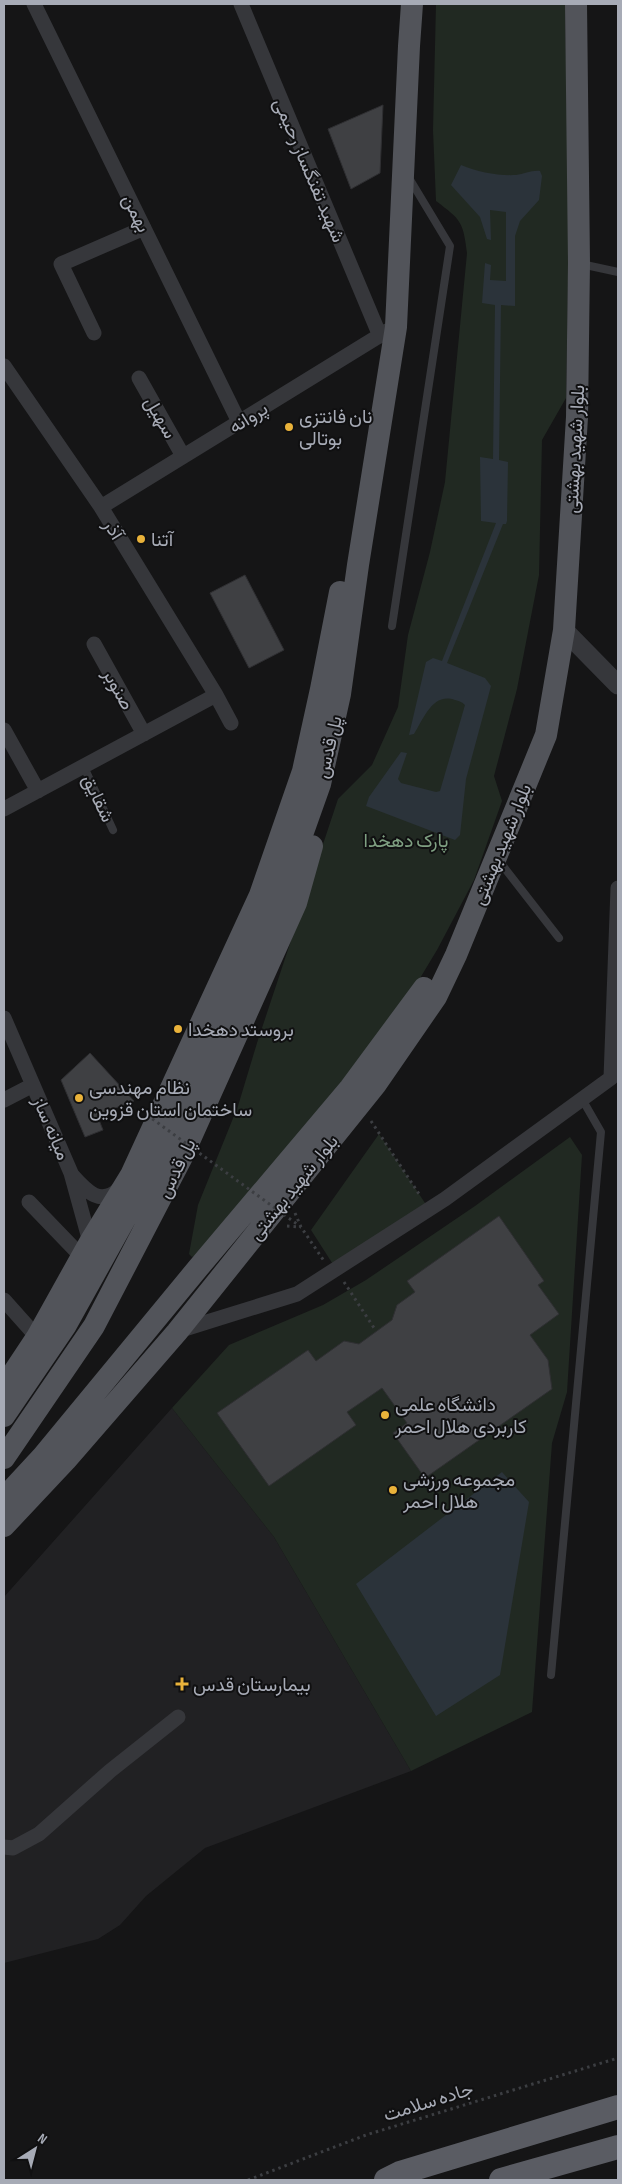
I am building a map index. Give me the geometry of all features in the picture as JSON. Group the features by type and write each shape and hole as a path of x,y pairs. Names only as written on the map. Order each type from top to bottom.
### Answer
{"highway":[{"path":"374,2180 393,2177 618,2107"},
{"path":"501,2180 618,2147"}],"main road":[{"path":"4,1386 37,1337 130,1175 260,895 303,771 345,563 362,543 388,331 403,167 412,4"},
{"name":"بلوار شهید بهشتی","path":"4,1526 66,1460 177,1332 376,1084 436,997 456,955 546,735 564,630 577,417 579,263 576,4"},
{"name":"پل قدس","path":"4,1416 66,1325 166,1145 277,905 320,784 340,694 362,543"},
{"name":"پل قدس","path":"4,1458 94,1326 182,1157 296,903 320,818 314,800"},
{"path":"4,1498 43,1456 350,1088 424,988 456,955"}],"street":[{"name":"بهمن","path":"34,4 240,422"},
{"name":"شهید تفنگساز رحیمی","path":"241,4 388,331"},
{"path":"94,333 61,264 144,228"},
{"name":"پروانه","path":"101,506 388,331"},
{"name":"آذر","path":"4,366 101,506 216,695 231,723"},
{"name":"سهیل","path":"139,378 184,456"},
{"path":"564,630 618,685"},
{"name":"صنوبر","path":"94,644 144,734"},
{"path":"4,809 216,695"},
{"path":"4,730 38,791"},
{"path":"177,1332 297,1294 429,1209 611,1078 618,888"},
{"name":"میانه ساز","path":"4,1018 71,1173 86,1250"},
{"path":"4,1100 33,1085"},
{"path":"71,1173 82,1186 103,1198 111,1196 130,1175"},
{"path":"29,1202 86,1250"},
{"path":"4,1300 37,1337"},
{"path":"4,1846 13,1848 39,1834 110,1772 178,1717"}],"lane":[{"path":"392,626 450,246 403,167"},
{"path":"579,263 618,272"},
{"name":"شقایق","path":"84,767 114,830"},
{"path":"496,857 559,938"},
{"path":"551,1675 601,1132 582,1099"}],"path":[{"path":"360,1103 429,1209"},
{"path":"147,1115 301,1227 334,1270 376,1332"},
{"name":"جاده سلامت","path":"248,2180 366,2135 618,2058"}],"shaded area":[{"path":"461,165 481,172 502,175 540,171 542,176 539,200 520,221 515,236 515,306 501,305 499,460 508,462 507,521 506,524 503,524 447,663 485,678 491,686 466,779 460,835 455,840 366,806 369,797 401,752 407,753 398,779 401,783 436,792 440,791 465,705 455,700 447,699 435,703 414,734 409,735 426,662 433,658 442,661 496,523 481,521 480,457 493,459 495,305 482,303 485,263 491,265 490,280 506,281 506,212 490,210 491,240 487,239 480,217 451,185"},
{"name":"بیمارستان قدس","path":"172,1408 274,1537 411,1771 205,1848 146,1896 120,1925 98,1939 4,1963 4,1597"},
{"path":"502,1472 529,1502 500,1675 436,1716 356,1584"}],"green space":[{"name":"پارک دهخدا","path":"436,4 565,4 569,224 566,398 542,440 539,575 517,689 494,776 502,801 474,880 437,950 390,1028 198,1254 192,1257 189,1254 198,1205 238,1106 338,799 372,765 398,707 408,635 430,552 445,482 467,253 462,227 456,217 436,201 433,130"},
{"path":"379,1134 429,1209 336,1269 311,1230"},
{"name":"مجموعه ورزشی هلال احمر","path":"570,1137 582,1155 567,1392 552,1443 532,1712 411,1771 274,1537 172,1408 229,1345 323,1305 366,1280 475,1206"}],"building":[{"path":"383,105 380,173 351,189 328,129"},
{"path":"245,575 284,650 249,668 210,593"},
{"path":"90,1053 134,1101 97,1115 103,1130 85,1137 61,1080"},
{"name":"مجموعه ورزشی هلال احمر","path":"499,1216 544,1281 538,1285 559,1314 530,1335 548,1360 552,1389 425,1478 393,1433 407,1423 382,1388 347,1412 356,1425 269,1486 217,1413 308,1350 316,1361 344,1341 359,1344 392,1320 397,1305 415,1292 407,1281"}],"place":[{"name":"نان فانتزی بوتالی","path":"289,427"},
{"name":"آتنا","path":"141,539"},
{"name":"بروستد دهخدا","path":"178,1029"},
{"name":"نظام مهندسی ساختمان استان قزوین","path":"79,1098"},
{"name":"دانشگاه علمی کاربردی هلال احمر","path":"385,1415"},
{"name":"مجموعه ورزشی هلال احمر","path":"393,1490"},
{"name":"بیمارستان قدس","path":"182,1684"}]}
